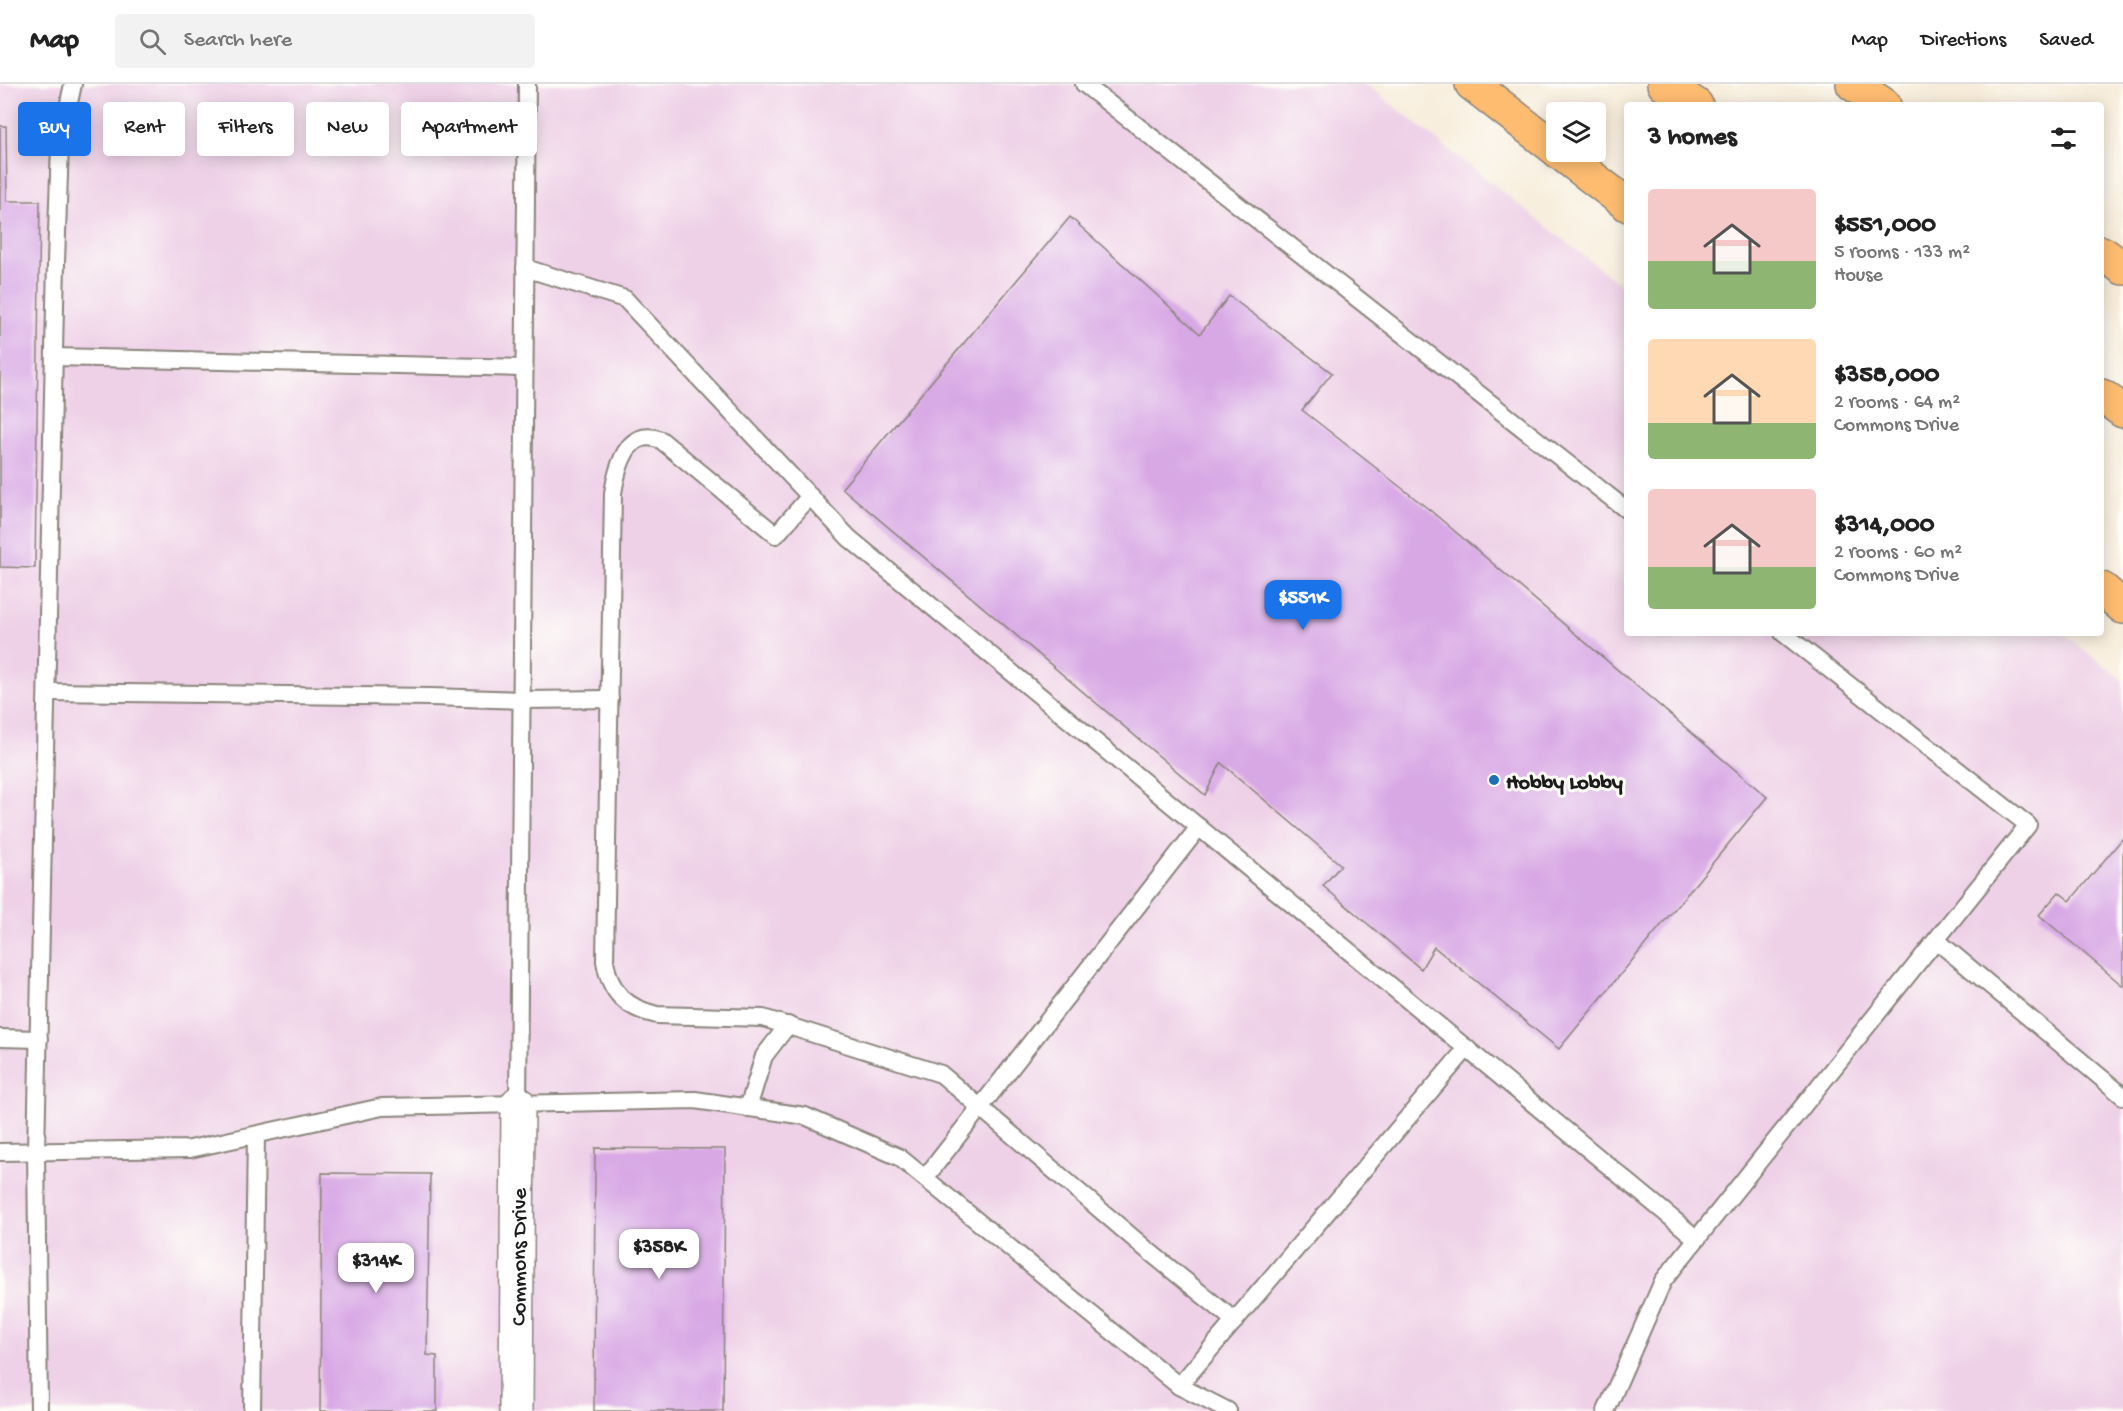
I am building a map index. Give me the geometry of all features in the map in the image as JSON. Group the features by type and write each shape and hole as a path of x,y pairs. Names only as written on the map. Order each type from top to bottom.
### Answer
{"highway":[{"path":"1472,84 1546,142"},
{"path":"1664,84 1691,102"},
{"path":"1853,84 1880,102"},
{"path":"1573,162 1624,201"},
{"path":"2104,254 2123,268"},
{"path":"2104,397 2123,411"},
{"path":"2104,591 2123,607"}],"street":[{"name":"Commons Drive","path":"516,1411 518,1103"}],"lane":[{"path":"39,1411 36,1151 60,146 73,84"},
{"path":"518,1103 527,84"},
{"path":"1084,84 1624,508"},
{"path":"525,268 625,299 849,538 1697,1239"},
{"path":"55,357 524,368"},
{"path":"810,496 776,535 661,440 643,437 635,440 626,451 616,473 613,493 605,961 613,990 624,1002 641,1011 657,1015 763,1018 941,1074 1235,1321"},
{"path":"1606,1411 1663,1281 2028,825 1787,636"},
{"path":"47,692 431,696 521,700 610,699"},
{"path":"925,1178 1199,827"},
{"path":"1936,939 2123,1096"},
{"path":"748,1108 764,1056 788,1025"},
{"path":"0,1038 39,1039"},
{"path":"1179,1386 1467,1048"},
{"path":"0,1152 190,1149 382,1107 694,1100 806,1116 899,1157 1179,1386 1228,1411"},
{"path":"252,1411 256,1135"}],"shaded area":[{"path":"0,84 1366,84 1624,288 1624,636 2067,636 2123,681 2123,1411 0,1411"}],"building":[{"path":"0,126 6,126 7,201 40,201 35,568 0,567"},
{"path":"1070,217 1200,334 1229,296 1332,373 1302,410 1431,511 1767,797 1559,1049 1434,947 1421,969 1323,886 1341,865 1221,763 1205,795 842,488"},
{"path":"2123,838 2123,986 2039,915 2059,892 2070,901"},
{"path":"595,1148 725,1149 723,1411 594,1411"},
{"path":"322,1173 430,1174 427,1355 437,1356 437,1411 320,1411"}],"place":[{"name":"Hobby Lobby","path":"1494,780"}]}
